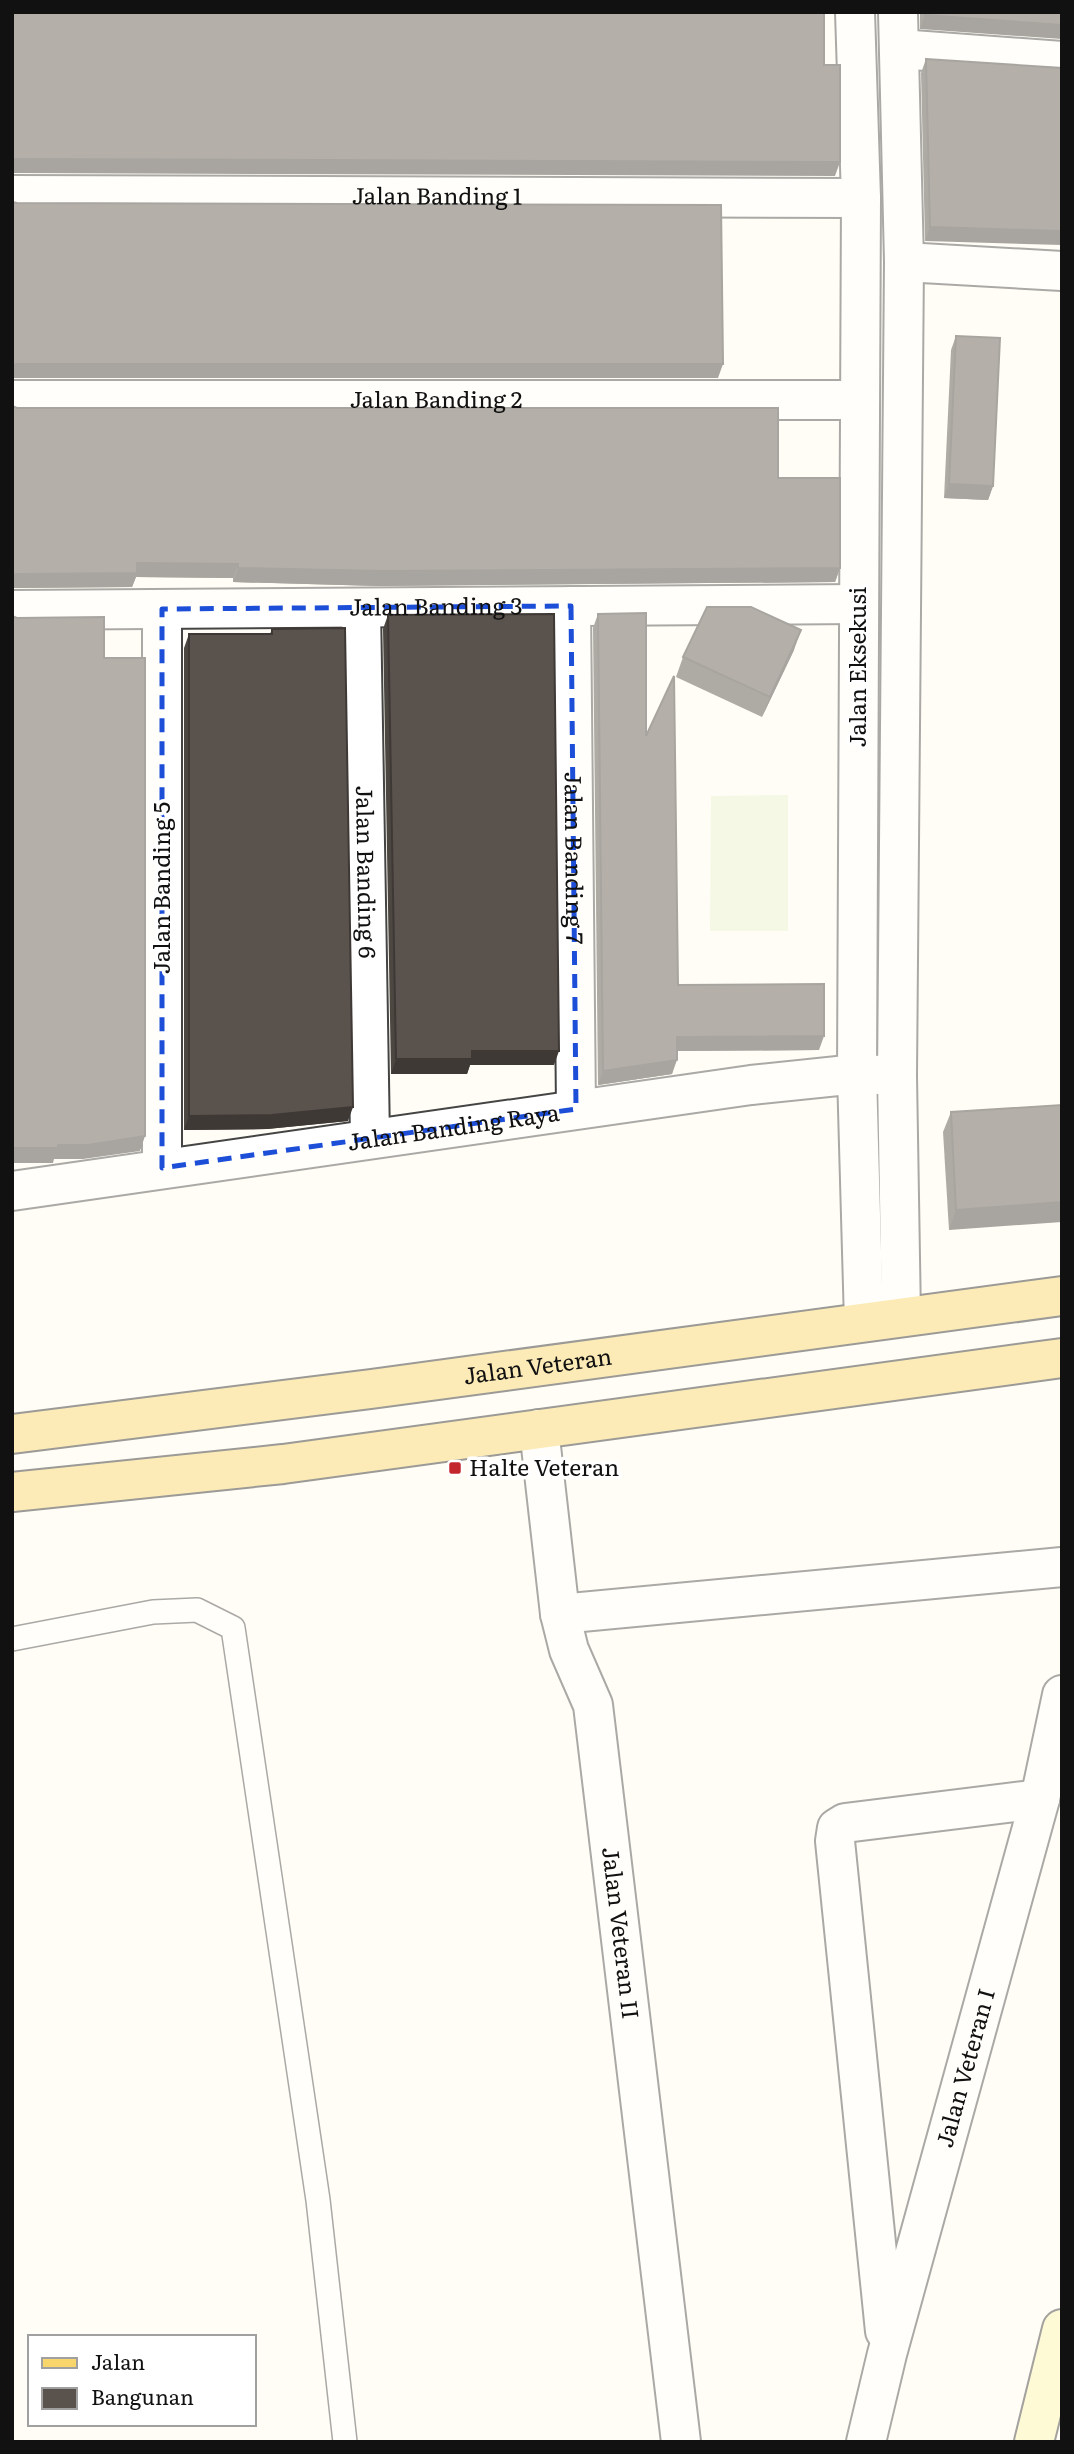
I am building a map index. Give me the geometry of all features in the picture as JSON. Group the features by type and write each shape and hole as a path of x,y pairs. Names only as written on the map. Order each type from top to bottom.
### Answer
{"main road":[{"name":"Jalan Veteran","path":"12,1434 371,1389 1062,1296"},
{"path":"12,1492 283,1464 1062,1358"},
{"path":"371,1389 382,1450"}],"street":[{"name":"Jalan Eksekusi","path":"855,12 862,198 857,1074 882,1319"},
{"name":"Jalan Eksekusi","path":"882,1319 897,1076 904,262 899,31"},
{"path":"899,31 1062,61"},
{"name":"Jalan Banding 1","path":"12,195 862,198"},
{"path":"904,262 1062,271"},
{"name":"Jalan Banding 2","path":"12,400 860,400"},
{"name":"Jalan Banding 3","path":"12,610 858,604"},
{"name":"Jalan Banding 7","path":"571,606 576,1109"},
{"name":"Jalan Banding 6","path":"361,608 370,1138"},
{"name":"Jalan Banding 5","path":"162,609 162,1168"},
{"name":"Jalan Banding Raya","path":"12,1191 576,1109 857,1074 897,1076"},
{"name":"Jalan Veteran II","path":"539,1429 560,1614 569,1650 593,1705 681,2442"},
{"path":"560,1614 1062,1567"},
{"name":"Jalan Veteran I","path":"866,2442 887,2354 1040,1799 1062,1695"},
{"path":"887,2354 835,1841 837,1828 845,1823 1040,1799"},
{"path":"1034,2442 1062,2329"}],"lane":[{"path":"12,1639 153,1612 197,1610 233,1628 318,2200 345,2442"}],"highlighted area":[{"path":"571,606 576,1109 162,1168 162,609"}],"green space":[{"path":"788,795 788,931 710,931 711,796"}],"building":[{"path":"12,12 824,12 824,65 840,65 840,162 12,160"},
{"path":"925,12 1062,12 1062,25 925,15"},
{"path":"926,59 1062,68 1062,231 930,227"},
{"path":"12,202 721,205 723,364 12,365"},
{"path":"956,336 1000,338 993,486 949,484"},
{"path":"12,406 778,408 778,478 840,478 840,568 384,571 238,568 238,564 137,563 137,573 12,575"},
{"path":"707,607 751,607 801,630 770,697 683,657"},
{"path":"646,613 646,736 674,676 678,985 824,984 824,1036 677,1037 677,1060 603,1071 598,614"},
{"path":"554,614 559,1051 472,1051 472,1059 396,1059 388,615"},
{"path":"12,616 104,617 104,658 145,658 145,1136 88,1145 58,1145 58,1148 12,1148"},
{"path":"345,628 353,1107 272,1115 189,1116 189,634 272,634 272,629"},
{"path":"1062,1105 1062,1202 956,1210 951,1112"}],"place":[{"name":"Halte Veteran","path":"455,1468"}]}
